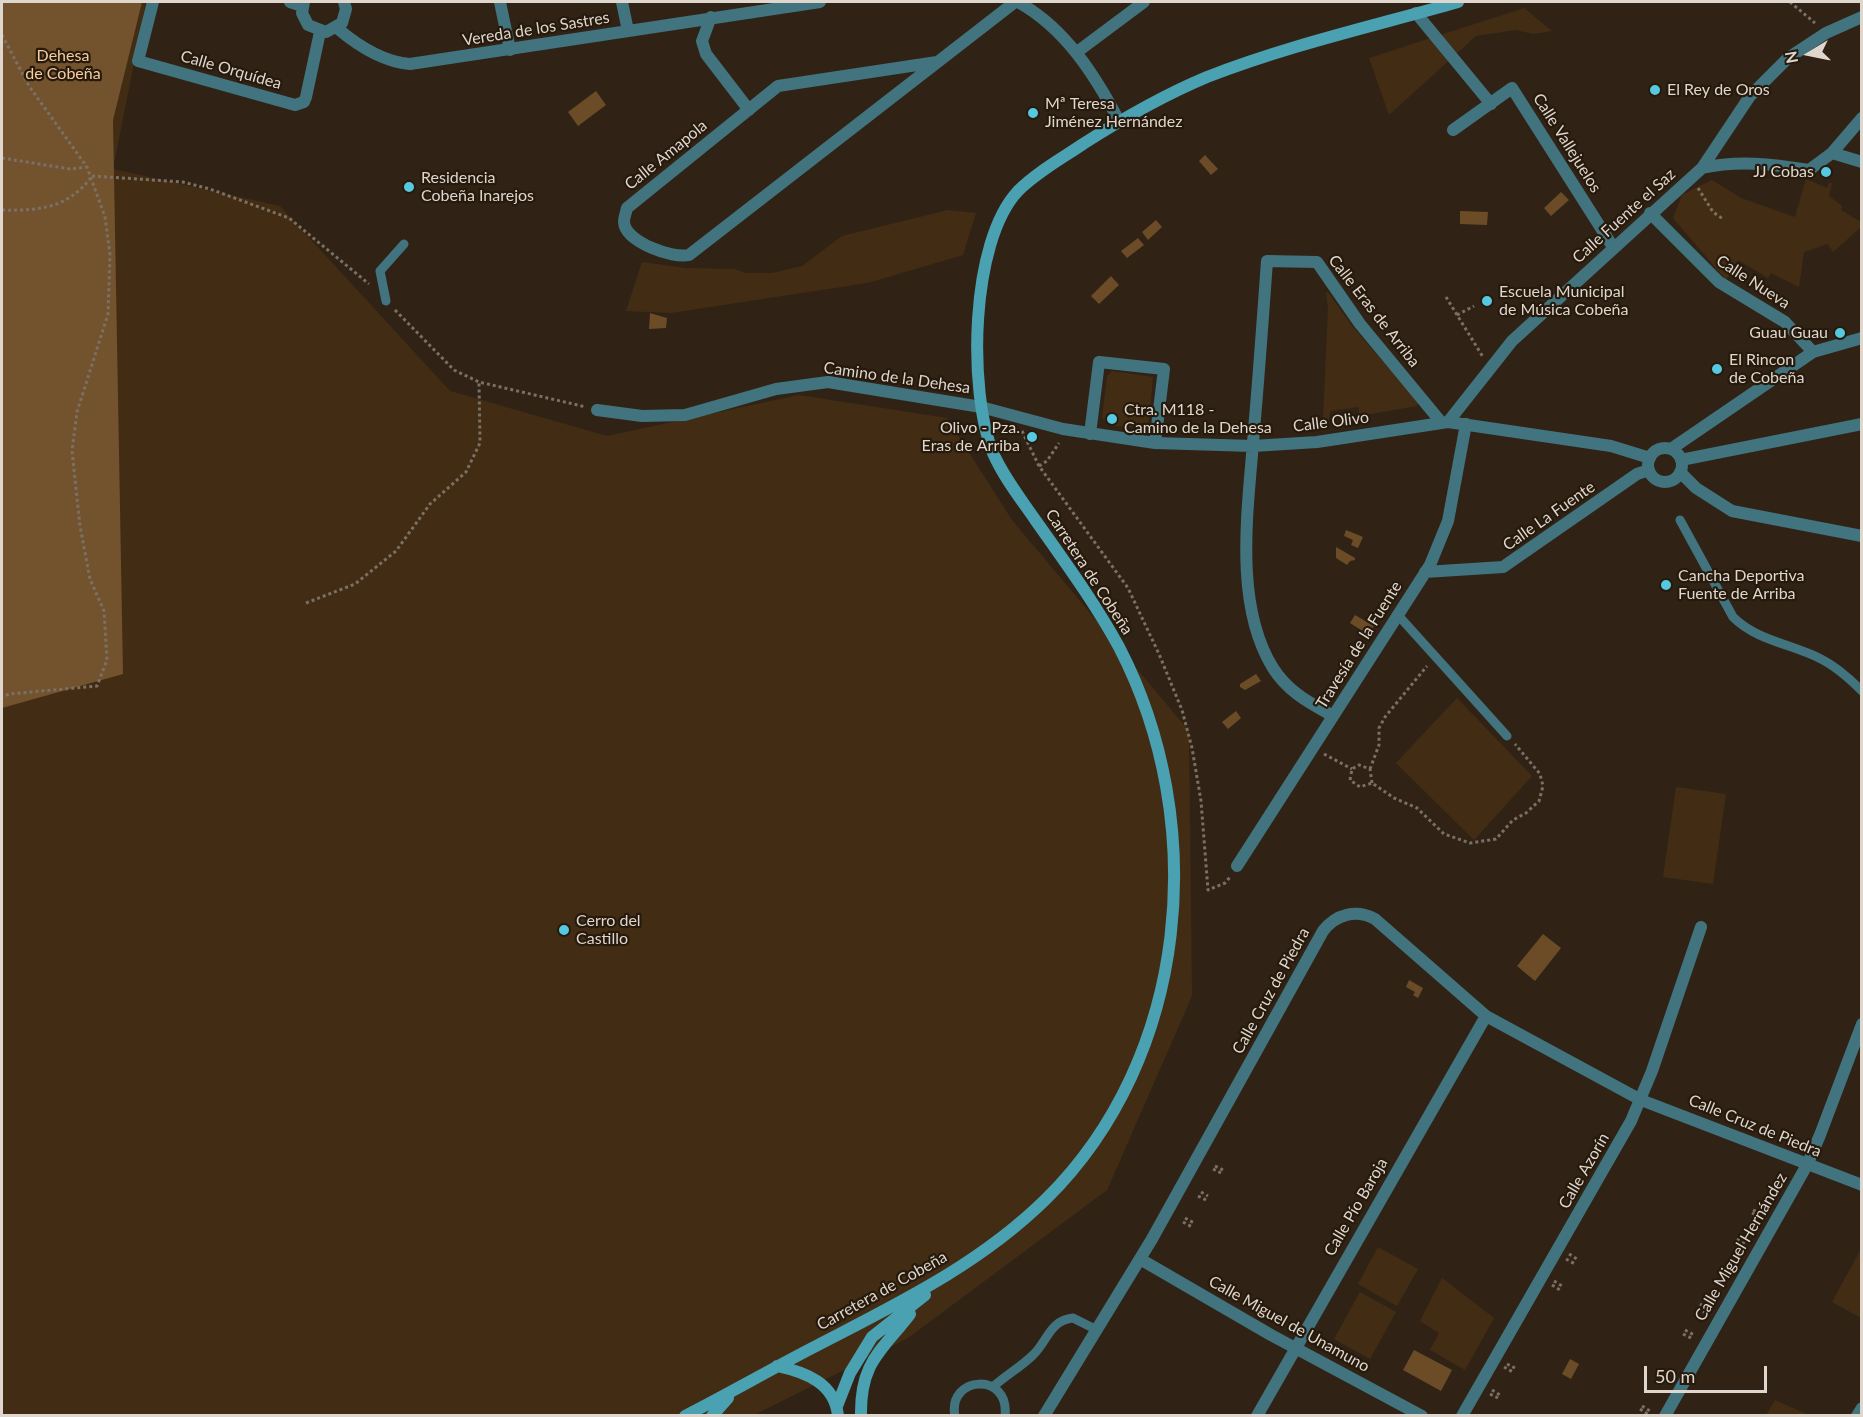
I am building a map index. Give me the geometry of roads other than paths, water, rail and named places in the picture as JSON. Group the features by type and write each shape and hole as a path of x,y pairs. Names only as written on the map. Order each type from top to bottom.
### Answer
{"street":[{"name":"Calle Orquídea","path":"153,2 138,61 296,105 304,102 306,97 320,32"},
{"path":"299,3 308,25 320,32 337,28 345,16 344,2"},
{"path":"500,2 510,50"},
{"path":"622,2 628,31"},
{"name":"Vereda de los Sastres","path":"337,28 389,65 410,64 628,31 772,5 820,2"},
{"path":"1017,2 1037,12 1077,52 1119,121"},
{"name":"Calle Amapola","path":"937,62 778,86 627,208 624,224 631,238 677,258 689,255 1017,2"},
{"path":"1077,52 1144,2"},
{"name":"Carretera de Cobeña","path":"738,1389 777,1366 942,1281 993,1245 1045,1200 1078,1165 1104,1127 1135,1066 1155,1010 1170,941 1175,886 1175,853 1167,784 1158,746 1139,693 1117,645 1093,603 1005,476 991,447 981,407 979,314 987,255 1000,220 1017,193 1041,171 1119,121 1205,78 1304,44 1458,2"},
{"path":"1416,13 1491,104"},
{"path":"711,17 702,41 706,54 749,110"},
{"path":"1702,168 1750,96 1788,58 1826,33 1862,17"},
{"name":"Calle Vallejuelos","path":"1453,130 1512,88 1614,247"},
{"path":"1702,168 1726,163 1776,164 1809,170 1832,153 1862,118"},
{"path":"1832,153 1862,162"},
{"name":"Calle Fuente el Saz","path":"1445,422 1512,341 1702,168"},
{"name":"Calle Nueva","path":"1650,213 1711,275 1785,322 1813,352"},
{"name":"Calle Eras de Arriba","path":"1253,446 1267,261 1317,262 1360,324 1445,422"},
{"path":"1862,338 1813,352 1671,449 1658,449 1649,464 1652,476 1664,482 1670,481 1681,466 1862,424"},
{"path":"1090,434 1099,362 1164,369 1155,443"},
{"name":"Camino de la Dehesa","path":"597,410 642,416 685,415 776,389 828,382 981,407"},
{"name":"Calle Olivo","path":"981,407 1064,429 1155,443 1253,446 1317,442 1445,422 1611,446 1649,464"},
{"name":"Travesía de la Fuente","path":"1238,866 1425,572 1448,521 1466,424"},
{"path":"1253,446 1246,544 1254,617 1273,667 1284,682 1299,697 1333,716"},
{"path":"1671,449 1696,488 1732,511 1862,536"},
{"name":"Calle La Fuente","path":"1425,572 1503,567 1649,464"},
{"name":"Calle Cruz de Piedra","path":"1044,1416 1140,1259 1323,931 1335,919 1359,914 1375,920 1486,1016 1641,1100 1862,1185"},
{"name":"Calle Azorín","path":"1462,1416 1641,1100 1701,927"},
{"name":"Calle Pío Baroja","path":"1257,1416 1486,1016"},
{"name":"Calle Miguel Hernández","path":"1665,1416 1806,1165 1820,1135 1862,1024"},
{"name":"Calle Miguel de Unamuno","path":"1140,1259 1294,1348 1422,1416"},
{"path":"837,1411 850,1373 872,1337 942,1281"},
{"path":"861,1416 862,1391 869,1366 885,1341 922,1298"},
{"path":"777,1366 805,1373 819,1381 830,1392 837,1411"},
{"path":"685,1416 738,1389"},
{"path":"712,1416 738,1389"},
{"path":"1857,1416 1862,1408"}],"lane":[{"path":"386,301 380,271 404,244"},
{"path":"1680,520 1733,617 1754,633 1821,659 1845,674 1862,691"},
{"path":"1397,614 1507,736"},
{"path":"993,1387 1012,1369 1034,1354 1047,1334 1061,1321 1073,1318 1097,1330"},
{"path":"955,1416 955,1402 965,1388 981,1383 993,1387 1003,1397 1005,1416"}],"place":[{"name":"El Rey de Oros","path":"1655,90"},
{"name":"Mª Teresa Jiménez Hernández","path":"1033,113"},
{"name":"JJ Cobas","path":"1826,172"},
{"name":"Residencia Cobeña Inarejos","path":"409,187"},
{"name":"Escuela Municipal de Música Cobeña","path":"1487,301"},
{"name":"Guau Guau","path":"1840,333"},
{"name":"El Rincon de Cobeña","path":"1717,369"},
{"name":"Ctra. M118 - Camino de la Dehesa","path":"1112,419"},
{"name":"Olivo - Pza. Eras de Arriba","path":"1032,437"},
{"name":"Cancha Deportiva Fuente de Arriba","path":"1666,585"},
{"name":"Cerro del Castillo","path":"564,930"}],"park label":[{"name":"Dehesa de Cobeña","path":"63,65"}]}
